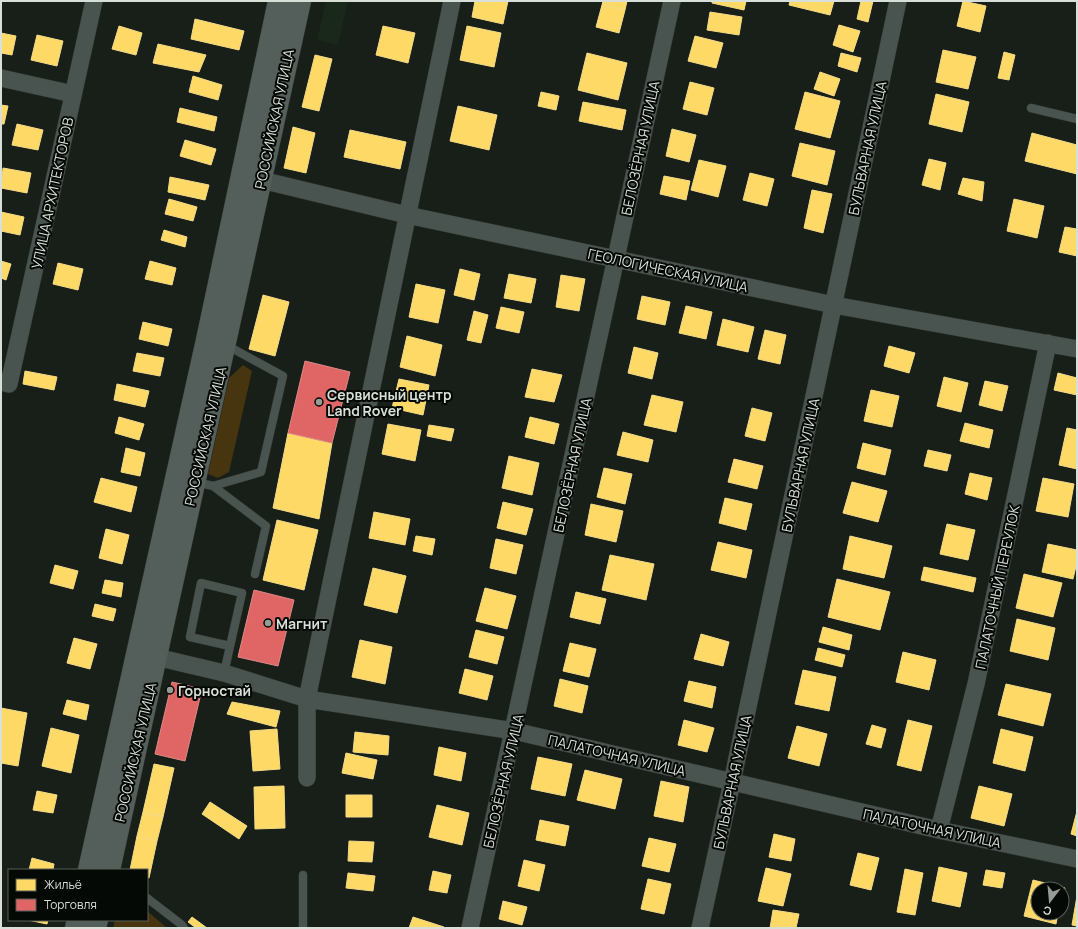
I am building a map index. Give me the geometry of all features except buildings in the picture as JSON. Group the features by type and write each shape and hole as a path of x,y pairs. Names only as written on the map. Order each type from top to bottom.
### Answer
{"main road":[{"name":"РОССИЙСКАЯ УЛИЦА","path":"108,869 146,655 207,340 279,1"},
{"name":"РОССИЙСКАЯ УЛИЦА","path":"89,869 146,655 204,484 226,345 300,1"}],"street":[{"name":"УЛИЦА АРХИТЕКТОРОВ","path":"5,383 74,94 94,1"},
{"path":"307,778 307,699 452,1"},
{"name":"БЕЛОЗЁРНАЯ УЛИЦА","path":"470,928 672,1"},
{"name":"БУЛЬВАРНАЯ УЛИЦА","path":"700,928 898,1"},
{"path":"1,78 74,94"},
{"name":"ГЕОЛОГИЧЕСКАЯ УЛИЦА","path":"261,180 407,215 834,305 1077,349"},
{"name":"ПАЛАТОЧНЫЙ ПЕРЕУЛОК","path":"938,830 976,684 1048,343"},
{"name":"ПАЛАТОЧНАЯ УЛИЦА","path":"146,655 224,673 307,699 514,731 938,830 1077,859"}],"lane":[{"path":"1031,108 1077,119"},
{"path":"204,484 261,472 283,376 226,345"},
{"path":"204,484 266,526 255,574"},
{"path":"224,673 242,593 201,583 190,637 230,646"},
{"path":"303,875 303,928"},
{"path":"148,899 184,928"}],"shaded area":[{"path":"326,1 348,1 338,45 317,40"},
{"path":"243,365 252,371 229,472 218,478 208,474 229,378"},
{"path":"148,912 167,928 113,928 115,921 148,921"}],"place":[{"name":"Сервисный центр Land Rover","path":"319,402"},
{"name":"Магнит","path":"268,623"},
{"name":"Горностай","path":"170,690"}]}
